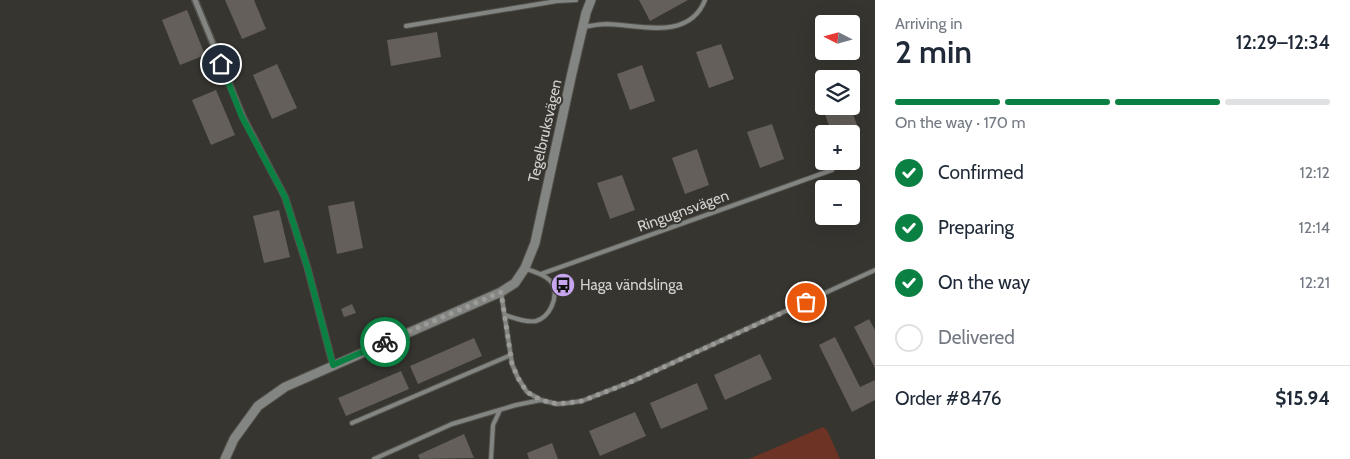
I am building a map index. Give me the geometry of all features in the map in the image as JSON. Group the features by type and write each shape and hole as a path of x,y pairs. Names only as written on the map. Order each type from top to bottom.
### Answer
{"street":[{"path":"195,0 242,117 285,197 307,266 333,365"},
{"name":"Tegelbruksvägen","path":"525,268 535,243 583,28 591,0"},
{"path":"225,459 234,439 258,406 285,387 501,292 515,283 525,268"}],"lane":[{"path":"406,26 557,0 576,0"},
{"path":"583,28 604,24 664,28 678,26 695,15 703,6 705,0"},
{"name":"Ringugnsvägen","path":"541,274 832,170"},
{"path":"505,315 521,320 536,321 548,315 554,300 552,285 541,274 525,268"},
{"path":"501,292 512,364 518,378 527,392 541,400 557,404 582,401 633,381 875,270"},
{"path":"352,423 511,355"},
{"path":"374,459 452,424 541,400"},
{"path":"491,459 493,424 500,410"}],"shaded area":[{"path":"823,427 827,430 840,459 749,459"}],"building":[{"path":"225,0 254,0 266,29 242,39"},
{"path":"639,0 688,0 650,21"},
{"path":"187,10 205,55 180,65 162,20"},
{"path":"437,32 441,57 391,66 387,40"},
{"path":"721,44 734,79 709,88 696,52"},
{"path":"277,64 297,108 272,119 253,75"},
{"path":"642,65 655,101 630,110 617,74"},
{"path":"216,90 235,135 211,145 192,100"},
{"path":"825,115 853,115 857,125 829,125"},
{"path":"772,124 784,159 760,168 747,132"},
{"path":"697,149 709,185 685,194 672,158"},
{"path":"622,175 635,210 610,219 597,183"},
{"path":"354,201 363,248 337,254 328,206"},
{"path":"279,210 290,257 264,263 253,216"},
{"path":"352,304 356,313 344,317 341,309"},
{"path":"869,319 875,330 875,368 854,327"},
{"path":"835,337 860,387 875,380 875,400 852,412 819,345"},
{"path":"474,338 482,356 418,384 410,366"},
{"path":"760,354 772,379 725,400 714,375"},
{"path":"401,371 409,389 346,416 338,398"},
{"path":"697,383 708,409 661,429 650,403"},
{"path":"635,412 646,436 600,456 589,431"},
{"path":"464,434 474,458 420,459 418,455"},
{"path":"552,443 558,459 529,459 527,453"}],"way so far":[{"path":"385,342 501,292 512,364 518,378 527,392 541,400 557,404 568,403 582,401 633,381 806,302"}],"place":[{"name":"Haga vändslinga","path":"563,285"}],"route":[{"path":"221,64 242,117 285,197 307,266 333,365 385,342"}]}
